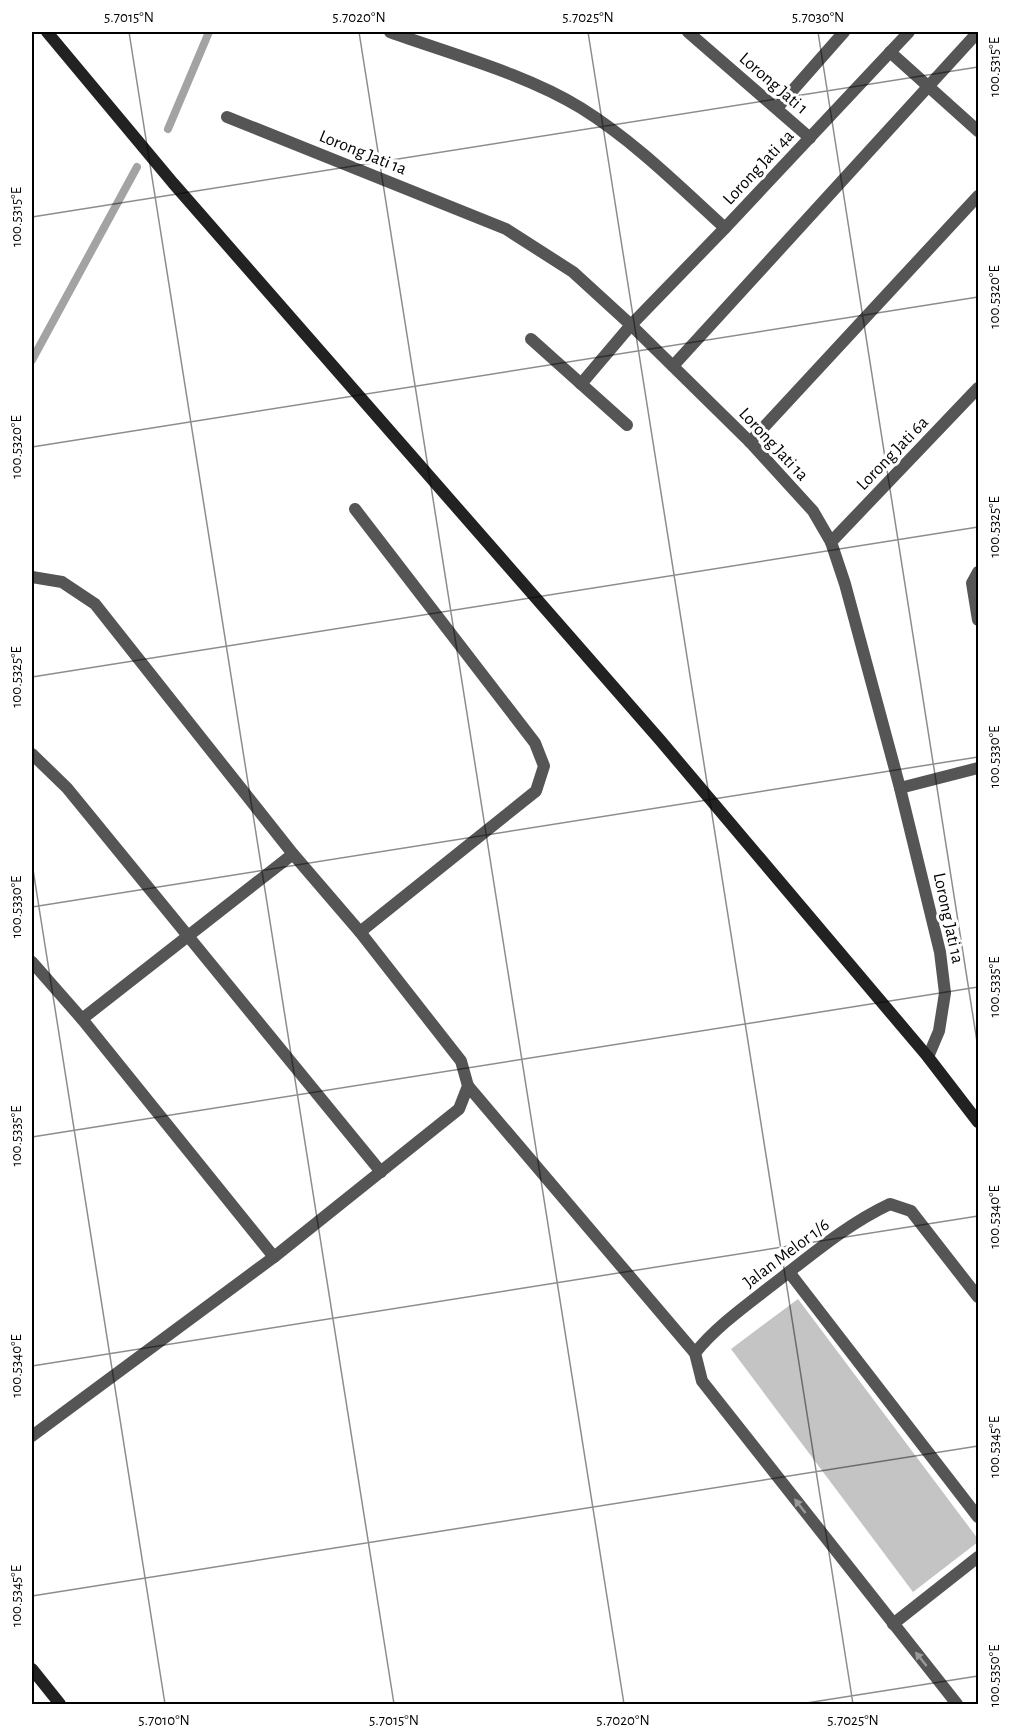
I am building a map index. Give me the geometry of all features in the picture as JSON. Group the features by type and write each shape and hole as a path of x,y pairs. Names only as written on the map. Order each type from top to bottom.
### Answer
{"main road":[{"path":"47,32 173,183 660,740 928,1057 978,1122"},
{"path":"32,1669 60,1704"}],"street":[{"path":"390,32 525,80 580,108 646,156 725,228"},
{"name":"Lorong Jati 1","path":"688,32 810,138"},
{"path":"777,108 844,32"},
{"name":"Lorong Jati 4a","path":"580,384 631,325 909,32"},
{"path":"673,366 978,32"},
{"path":"890,52 978,131"},
{"name":"Lorong Jati 1a","path":"227,117 506,229 573,272 631,325 750,442 813,511 831,543 845,584 900,788 940,952 945,993 939,1031 928,1057"},
{"path":"750,442 978,196"},
{"path":"531,339 627,425"},
{"name":"Lorong Jati 6a","path":"831,543 978,388"},
{"path":"355,509 535,743 544,766 536,791 360,932"},
{"path":"978,572 972,583 978,620"},
{"path":"32,577 62,582 95,604 292,854 360,932 461,1061 468,1086 695,1353 702,1381 957,1704"},
{"path":"32,754 67,788 381,1172"},
{"path":"900,788 978,768"},
{"path":"82,1019 292,854"},
{"path":"32,962 82,1019 274,1257"},
{"path":"32,1436 274,1257 381,1172 459,1109 468,1086"},
{"name":"Jalan Melor 1/6","path":"695,1353 710,1334 789,1272 867,1214 890,1204 911,1211 978,1297"},
{"path":"789,1272 978,1517"},
{"path":"893,1624 978,1557"}],"building":[{"path":"798,1299 978,1539 978,1542 913,1592 731,1349"}],"waterway":[{"path":"168,129 209,32"},
{"path":"32,360 137,167"}]}
